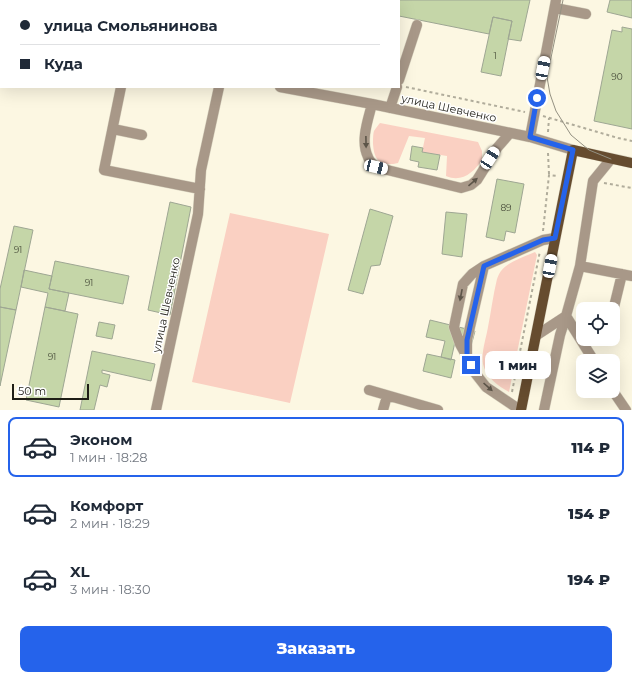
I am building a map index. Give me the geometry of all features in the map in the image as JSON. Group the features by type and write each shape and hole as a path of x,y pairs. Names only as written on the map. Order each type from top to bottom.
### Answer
{"main road":[{"name":"улица Шевченко","path":"573,150 632,163"},
{"path":"520,410 537,335 573,150"}],"street":[{"path":"530,137 556,4 586,14"},
{"path":"400,85 417,25"},
{"path":"121,88 104,170 200,189"},
{"name":"улица Шевченко","path":"156,410 198,214 201,170 219,88"},
{"name":"улица Шевченко","path":"285,88 372,104 530,137 573,150"},
{"path":"390,108 399,88"},
{"path":"372,104 366,130 365,145 368,158 376,167 461,188 471,185 477,180 497,148 510,133"},
{"path":"113,129 142,136"},
{"path":"100,158 110,140"},
{"path":"544,410 560,335 580,266 593,181 611,159"},
{"path":"520,410 486,387 475,373 460,344 454,327 463,284 472,274 484,266 543,240 555,238"},
{"path":"467,356 467,340 484,266"},
{"path":"580,266 632,276"},
{"path":"615,302 622,274"},
{"path":"537,335 566,316"},
{"path":"566,316 576,328"},
{"path":"369,390 438,410"},
{"path":"383,410 387,396"},
{"path":"618,398 626,410"}],"path":[{"path":"400,85 534,114 632,141"}],"shaded area":[{"path":"380,123 478,142 482,151 482,160 475,169 467,175 452,178 446,176 447,156 422,152 425,138 409,136 398,163 383,163 377,159 373,144 374,131"},
{"path":"230,213 329,234 290,403 192,382"},
{"path":"535,252 537,255 509,392 497,384 487,373 483,364 484,346 499,274 512,262"}],"building":[{"path":"400,0 530,0 521,41 508,39 512,21 493,17 489,34 400,16"},
{"path":"610,0 632,0 632,18 607,12"},
{"path":"493,17 512,21 501,76 481,72"},
{"path":"622,27 632,29 632,129 594,121 612,30 622,32"},
{"path":"412,146 423,148 422,152 440,155 437,170 418,167 419,162 410,160"},
{"path":"497,179 524,184 515,233 506,231 504,241 486,237"},
{"path":"170,202 191,207 170,315 148,310"},
{"path":"370,209 393,216 380,265 371,266 363,294 348,290"},
{"path":"446,212 467,214 462,257 442,254"},
{"path":"14,226 33,230 16,310 0,307 0,289"},
{"path":"55,261 129,276 123,304 49,289"},
{"path":"24,270 52,276 49,289 69,293 65,311 45,307 48,293 21,287"},
{"path":"0,307 16,310 0,386"},
{"path":"45,307 78,314 59,407 26,400"},
{"path":"430,320 475,331 471,346 455,342 451,360 441,357 445,341 426,337"},
{"path":"99,322 115,325 112,339 96,336"},
{"path":"92,351 155,364 151,381 102,370 102,373 110,375 107,387 100,385 94,410 80,410"},
{"path":"427,354 455,360 451,378 423,371"}],"tram line":[{"path":"563,0 547,77 550,94 556,111 571,135 589,150 611,159"}],"route":[{"path":"471,365 467,356 467,340 484,266 543,240 555,238 573,150 530,137 537,98"}]}
